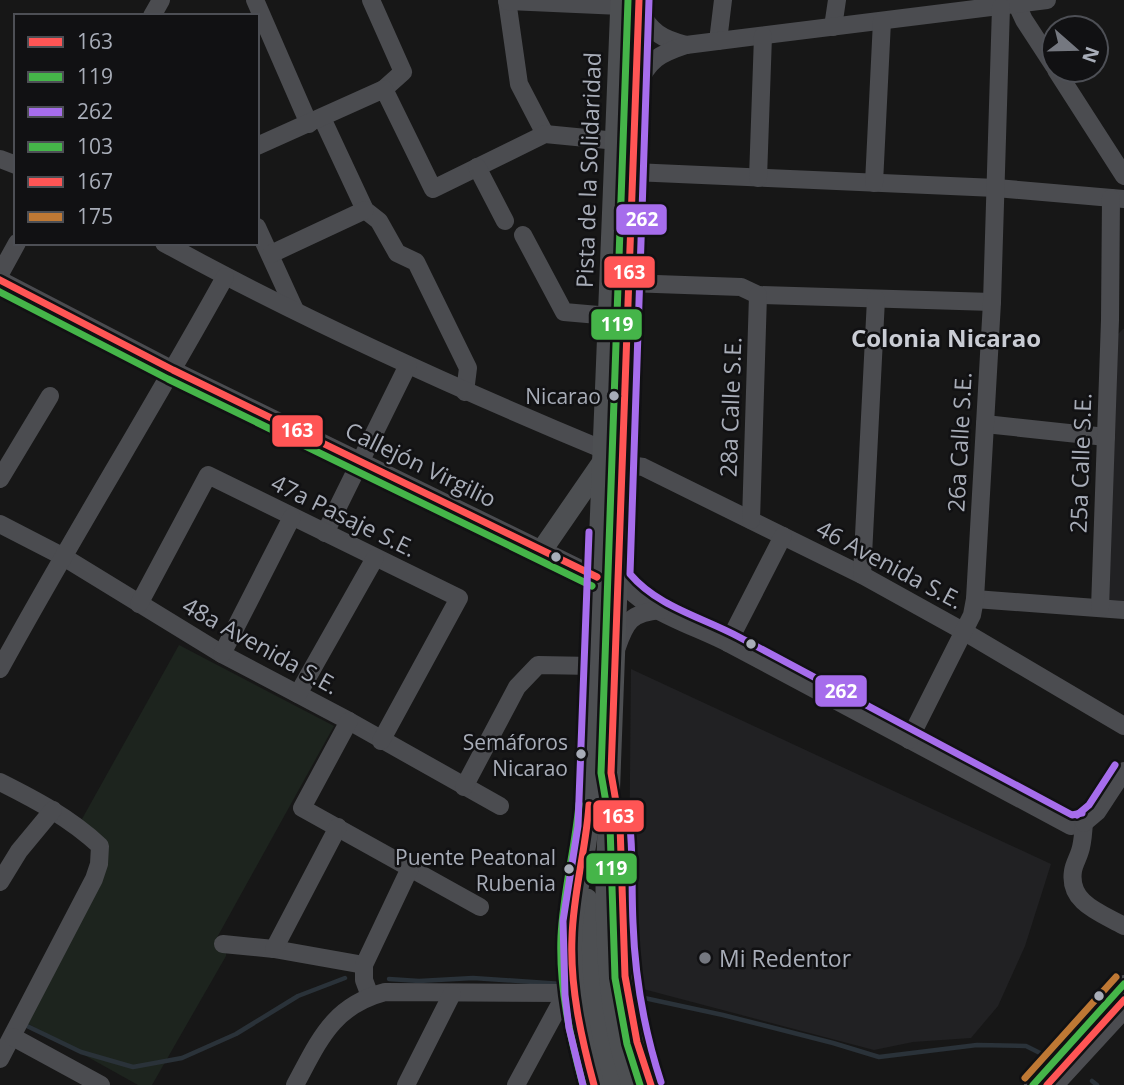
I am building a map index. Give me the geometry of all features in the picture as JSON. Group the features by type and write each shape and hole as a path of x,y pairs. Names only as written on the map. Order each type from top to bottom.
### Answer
{"main road":[{"name":"Pista de la Solidaridad","path":"594,1085 571,994 573,921 585,845 591,765 597,577 628,283 637,85 630,4"},
{"name":"Pista de la Solidaridad","path":"597,939 611,773 619,578 610,459 610,316 617,141 630,4"},
{"path":"542,550 610,459"},
{"name":"Pista de la Solidaridad","path":"611,773 620,825 625,976 637,1042 651,1085"},
{"name":"Pista de la Solidaridad","path":"585,845 597,939"},
{"path":"597,939 599,1023 615,1085"},
{"path":"597,939 632,1085"}],"street":[{"path":"255,0 315,121 365,209 379,221 397,253 416,262 468,368 465,392"},
{"path":"259,145 384,89 403,72 371,0"},
{"path":"545,134 519,84 507,0 630,4 658,36 686,45"},
{"path":"718,41 723,0"},
{"path":"833,27 838,0"},
{"path":"637,85 645,68 652,61 668,51 686,45 882,21 957,6 1009,6 1047,0"},
{"path":"1009,6 1024,20 1040,45"},
{"name":"26a Calle S.E.","path":"909,740 972,615 975,599 996,188 1009,6"},
{"path":"874,183 882,21"},
{"path":"758,178 763,36"},
{"path":"1065,84 1124,176"},
{"path":"384,89 433,189 545,134 617,141"},
{"path":"477,167 505,221"},
{"path":"633,173 996,188 1118,198"},
{"name":"25a Calle S.E.","path":"1100,608 1106,437 1117,321 1118,198"},
{"path":"271,254 365,209"},
{"path":"259,231 295,310"},
{"path":"523,235 564,312 610,316"},
{"path":"0,277 16,245"},
{"name":"46 Avenida S.E.","path":"168,245 225,276 408,365 610,459 643,467 862,575 1124,726"},
{"path":"0,669 62,556 173,370 225,276"},
{"name":"Callejón Virgilio","path":"0,277 173,370 597,577"},
{"path":"628,283 741,287 758,295 992,302"},
{"name":"28a Calle S.E.","path":"751,520 758,295"},
{"path":"862,575 876,299"},
{"path":"325,533 408,365"},
{"path":"0,480 50,396"},
{"path":"985,424 1106,437"},
{"name":"47a Pasaje S.E.","path":"139,604 208,475 459,598 380,741"},
{"path":"222,654 292,517"},
{"name":"48a Avenida S.E.","path":"0,524 62,556 222,654 349,721 380,741 500,806"},
{"path":"728,643 783,536"},
{"path":"298,694 374,558"},
{"path":"619,578 632,592 660,610 728,643 1071,826 1084,824 1097,812 1124,771"},
{"path":"975,599 1124,610"},
{"path":"615,651 629,621 646,611 660,610"},
{"path":"464,787 517,687 538,665 593,666"},
{"path":"349,721 302,808 480,907"},
{"path":"0,782 53,810 100,846 99,864 94,878 0,1059"},
{"path":"0,882 19,851 53,810"},
{"path":"1084,824 1081,849 1073,869 1072,887 1076,897 1085,904 1124,926"},
{"path":"274,948 338,827"},
{"path":"370,996 364,980 364,965 410,868"},
{"path":"223,944 274,948 364,965"},
{"path":"1033,1085 1124,984"},
{"path":"295,1085 318,1043 339,1015 370,996 385,992 571,994"},
{"path":"406,1085 452,994"},
{"path":"516,1085 571,994"},
{"path":"1056,1085 1124,1010"},
{"path":"13,1037 101,1085"}],"shaded area":[{"path":"1123,329 1124,601 1108,600 1117,335"},
{"path":"179,645 334,726 214,943 226,951 226,956 152,1085 138,1085 18,1018 89,882 96,839 82,819"},
{"path":"631,669 1051,864 1025,946 998,1006 971,1038 913,1042 874,1050 628,985"}],"waterway":[{"path":"27,1026 81,1052 133,1067 182,1058 236,1034 298,996 345,978"},
{"path":"389,979 419,981 473,978 562,984"},
{"path":"635,996 723,1015 879,1057 977,1045 1026,1046 1042,1054"},
{"path":"1092,1081 1097,1085"}],"transit line":[{"name":"119","path":"628,0 601,773 610,826 615,978 627,1044 640,1085"},
{"name":"163","path":"639,0 611,773 620,825 625,976 637,1042 651,1085"},
{"name":"262","path":"649,0 630,574 667,603 739,637 1072,815 1082,813"},
{"name":"163","path":"0,280 173,370 597,577"},
{"name":"119","path":"0,292 168,379 592,586"},
{"name":"262","path":"583,1085 569,1028 565,995 563,921 578,826 589,532"},
{"name":"262","path":"1077,815 1089,805 1115,765"},
{"name":"119","path":"579,804 564,904 561,956 566,1012 583,1085"},
{"name":"262","path":"627,804 631,833 633,923 638,984 661,1082"},
{"name":"163","path":"589,805 573,921 572,956 577,1012 594,1085"},
{"name":"175","path":"1025,1078 1116,977"},
{"name":"103","path":"1033,1085 1124,984"},
{"name":"167","path":"1047,1085 1124,1000"}],"place":[{"name":"Nicarao","path":"614,396"},
{"name":"Semáforos Nicarao","path":"581,754"},
{"name":"Puente Peatonal Rubenia","path":"569,869"},
{"name":"Mi Redentor","path":"705,958"}],"district":[{"name":"Colonia Nicarao","path":"946,337"}]}
